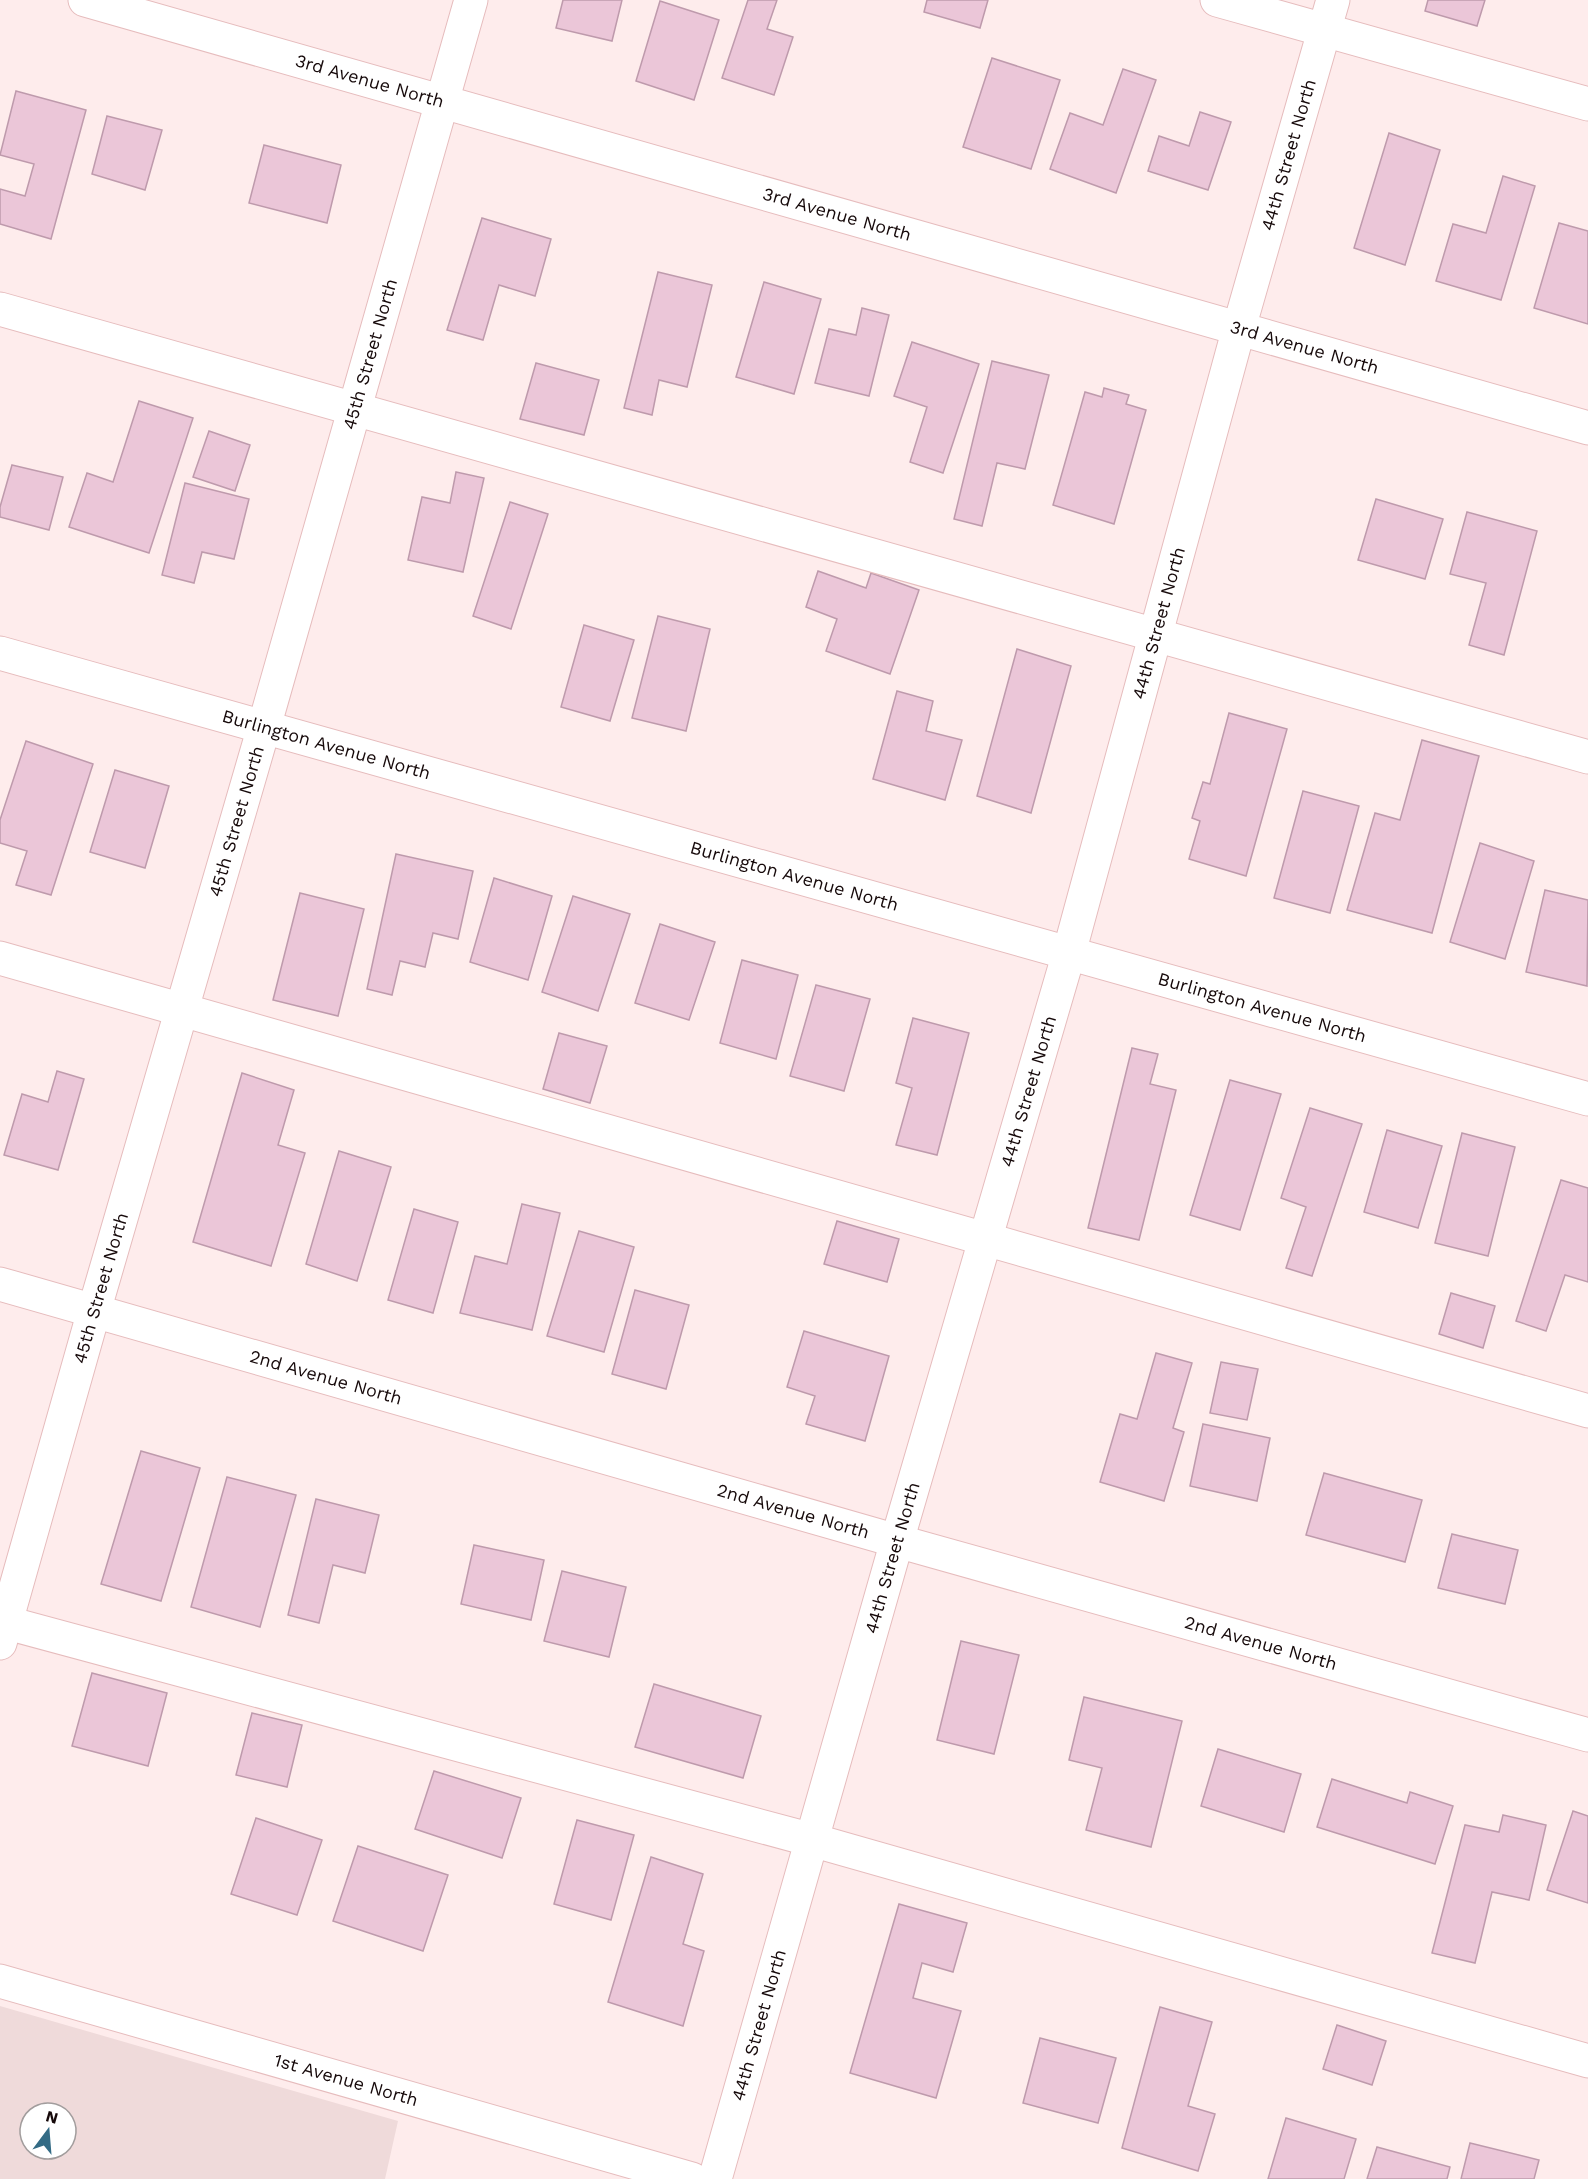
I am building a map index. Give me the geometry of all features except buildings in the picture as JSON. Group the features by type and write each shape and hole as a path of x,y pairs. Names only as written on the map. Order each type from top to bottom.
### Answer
{"street":[{"name":"3rd Avenue North","path":"85,0 1588,428"},
{"name":"45th Street North","path":"2,1629 264,727 471,0"},
{"path":"1217,0 1329,15 1588,104"},
{"name":"44th Street North","path":"715,2179 897,1541 1069,953 1239,328 1329,15"},
{"path":"0,309 1588,757"},
{"name":"Burlington Avenue North","path":"0,653 1588,1099"},
{"path":"0,958 1588,1411"},
{"name":"2nd Avenue North","path":"0,1284 897,1541 1588,1735"},
{"path":"2,1629 812,1840 1588,2061"},
{"name":"1st Avenue North","path":"0,1981 692,2179"}],"shaded area":[{"path":"0,2006 398,2121 385,2179 0,2179"}]}
